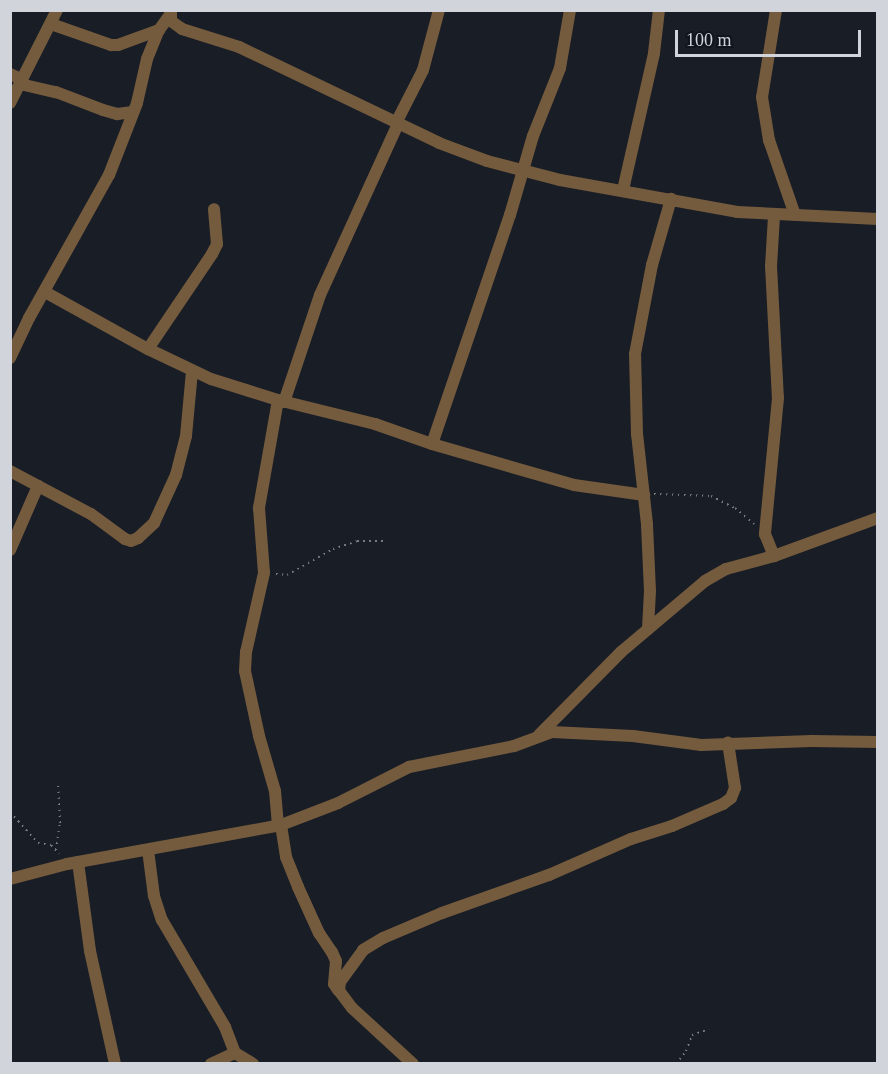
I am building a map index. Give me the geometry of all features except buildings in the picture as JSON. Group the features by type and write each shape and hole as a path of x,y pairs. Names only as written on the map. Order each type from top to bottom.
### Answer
{"street":[{"path":"10,103 57,10"},
{"path":"413,1064 352,1008 334,984 336,961 319,933 286,857 275,791 245,671 246,652 264,573 259,508 281,401 320,295 423,70 439,10"},
{"path":"432,444 524,170 533,136 560,68 570,10"},
{"path":"623,190 654,53 659,10"},
{"path":"776,10 762,97 770,140 795,215"},
{"path":"171,13 174,25 182,29 239,47 397,123 470,155 560,180 774,216 878,219"},
{"path":"12,352 109,175 133,112 147,59 159,30 171,13"},
{"path":"51,24 111,45 118,45 159,30"},
{"path":"10,74 22,82 103,110 117,114 133,112"},
{"path":"648,629 650,591 644,495 637,434 635,354 652,265 670,199"},
{"path":"148,349 217,244 214,209"},
{"path":"774,216 771,266 777,398 765,534 774,556"},
{"path":"45,292 192,371 281,401 375,424 432,444 574,484 644,495"},
{"path":"10,471 91,514 125,539 131,541 138,538 154,523 176,475 186,436 192,371"},
{"path":"10,550 38,486"},
{"path":"538,736 621,652 681,600 726,569 774,556 878,518"},
{"path":"10,879 72,863 280,826 338,803 409,767 514,746 538,736 570,731 701,745 878,742"},
{"path":"339,991 340,982 363,950 383,938 441,913 549,875 631,839 672,826 723,804 731,798 735,788 728,743"},
{"path":"148,850 154,896 162,920 220,1018 235,1053 253,1064"},
{"path":"72,863 115,1064"},
{"path":"211,1064 235,1053"}],"path":[{"path":"644,495 699,494 718,498 735,508 765,534"},
{"path":"264,573 287,575 333,549 357,541 384,541"},
{"path":"56,850 60,824 58,784"},
{"path":"10,812 38,843 47,843 72,863"},
{"path":"675,1064 686,1051 692,1035 709,1029"}]}
